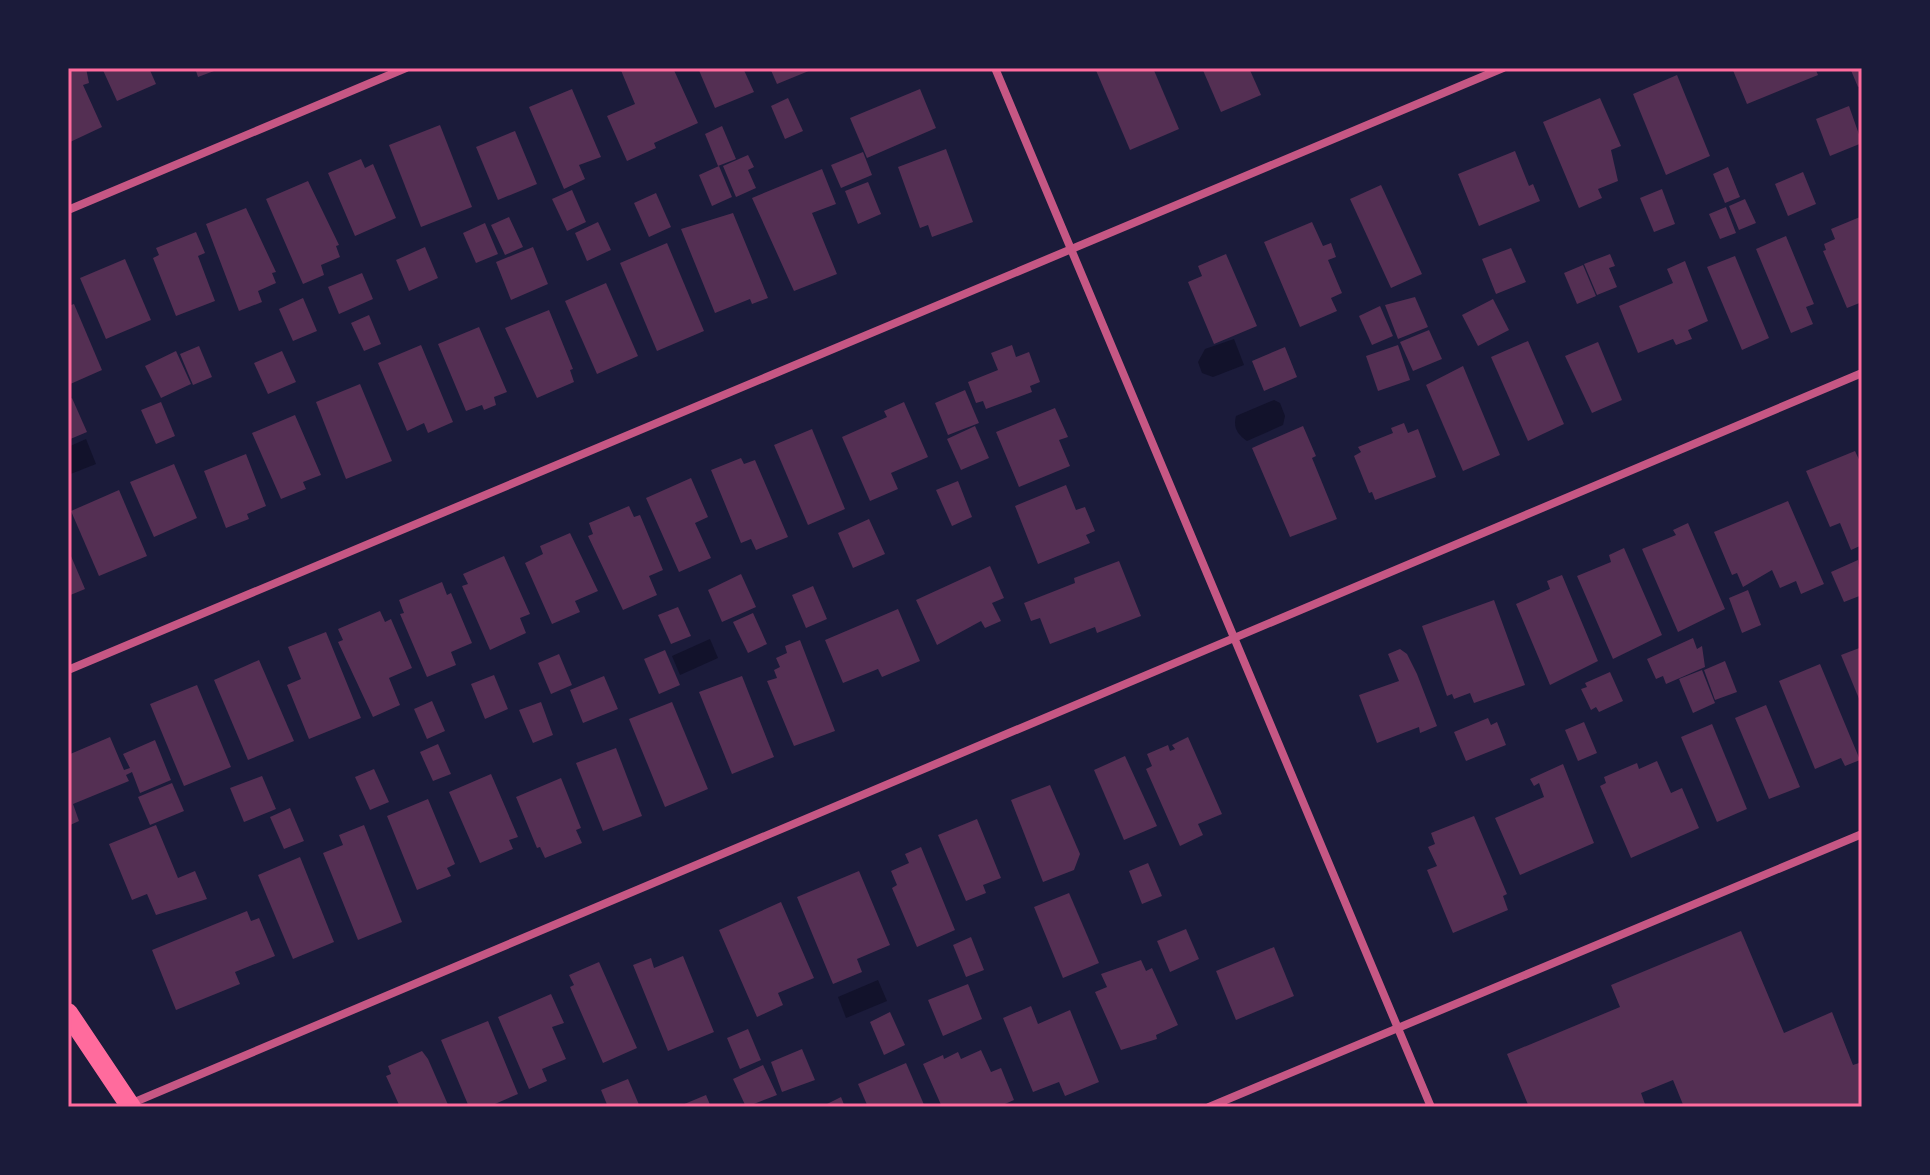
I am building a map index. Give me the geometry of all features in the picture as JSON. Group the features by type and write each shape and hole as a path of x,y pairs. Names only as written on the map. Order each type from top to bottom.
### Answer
{"main road":[{"path":"68,1013 130,1106"}],"street":[{"path":"68,210 406,68"},
{"path":"995,68 1431,1107"},
{"path":"68,670 1503,68"},
{"path":"130,1106 180,1080 1862,373"},
{"path":"1209,1107 1862,834"}],"shaded area":[{"path":"1234,339 1244,365 1213,377 1202,373 1198,362 1205,349"},
{"path":"1274,400 1280,403 1285,416 1283,425 1247,441 1237,430 1236,416"},
{"path":"86,439 96,464 68,475 68,447"},
{"path":"710,639 718,658 680,675 672,656"},
{"path":"878,980 887,1001 846,1018 838,997"}],"building":[{"path":"68,68 86,68 89,83 83,85 102,127 68,143"},
{"path":"102,68 149,68 156,84 117,101"},
{"path":"195,68 213,68 214,71 198,77"},
{"path":"620,68 673,68 698,123 654,143 656,148 627,161 607,116 635,104"},
{"path":"698,68 743,68 754,92 715,108"},
{"path":"770,68 816,68 777,84"},
{"path":"1095,68 1153,68 1179,129 1130,150"},
{"path":"1202,68 1249,68 1261,95 1221,112"},
{"path":"1732,68 1815,68 1818,75 1747,104"},
{"path":"1850,68 1862,68 1862,85 1858,87"},
{"path":"1677,75 1710,156 1666,175 1633,94"},
{"path":"572,89 601,157 579,165 585,179 564,189 529,107"},
{"path":"920,89 936,128 867,158 850,118"},
{"path":"788,98 803,131 785,139 771,106"},
{"path":"1600,98 1621,146 1611,150 1618,181 1598,189 1602,198 1579,208 1543,122"},
{"path":"1849,106 1862,143 1830,156 1816,119"},
{"path":"440,125 472,207 421,227 389,145"},
{"path":"722,126 736,159 718,166 705,134"},
{"path":"515,131 537,184 498,200 476,147"},
{"path":"946,149 973,222 932,237 928,225 920,228 898,167"},
{"path":"1515,151 1529,186 1533,184 1540,201 1479,226 1458,174"},
{"path":"863,152 872,175 841,188 831,165"},
{"path":"748,155 754,167 748,170 756,188 736,197 723,166"},
{"path":"361,159 365,168 373,164 396,218 355,236 328,173"},
{"path":"719,166 732,197 712,206 699,175"},
{"path":"1728,167 1740,197 1725,203 1713,174"},
{"path":"822,169 836,204 812,213 837,274 794,291 752,198"},
{"path":"1803,172 1816,204 1788,216 1775,184"},
{"path":"308,181 339,245 336,246 340,257 321,265 324,275 303,284 266,199"},
{"path":"868,182 881,214 858,224 845,191"},
{"path":"1381,185 1422,274 1391,288 1350,199"},
{"path":"1662,189 1675,224 1654,232 1640,198"},
{"path":"572,190 586,222 567,231 552,199"},
{"path":"656,193 671,227 649,237 634,203"},
{"path":"1745,199 1756,223 1739,230 1729,206"},
{"path":"1726,207 1736,233 1720,239 1709,214"},
{"path":"246,208 276,272 272,273 276,283 258,291 262,302 239,311 206,224"},
{"path":"733,213 768,298 752,304 750,299 715,313 681,229"},
{"path":"509,217 523,247 505,255 491,225"},
{"path":"1860,217 1862,302 1847,308 1823,251 1826,250 1824,244 1835,239 1831,229"},
{"path":"598,222 611,250 587,261 575,233"},
{"path":"1312,222 1323,246 1331,243 1336,257 1328,260 1342,293 1331,298 1337,311 1300,327 1264,242"},
{"path":"485,223 498,254 476,263 463,233"},
{"path":"196,232 205,253 198,256 215,301 176,316 153,258 159,255 156,248"},
{"path":"1786,236 1814,304 1806,307 1813,324 1791,333 1756,249"},
{"path":"667,243 704,331 657,351 620,263"},
{"path":"425,247 438,278 409,291 396,260"},
{"path":"533,247 548,284 511,300 496,262"},
{"path":"1511,248 1526,282 1496,294 1482,259"},
{"path":"1226,254 1257,326 1214,344 1188,282 1202,276 1198,266"},
{"path":"1610,254 1615,266 1609,268 1617,287 1597,295 1584,264"},
{"path":"1735,256 1769,338 1742,350 1707,267"},
{"path":"125,259 151,320 106,339 80,278"},
{"path":"1685,261 1708,321 1688,330 1692,339 1676,345 1673,339 1638,353 1619,306 1673,283 1667,269"},
{"path":"1583,265 1596,296 1577,304 1564,273"},
{"path":"362,273 373,299 339,314 328,287"},
{"path":"606,283 638,356 597,374 565,301"},
{"path":"1415,297 1428,327 1398,339 1385,305"},
{"path":"303,298 317,331 293,341 279,309"},
{"path":"1493,299 1509,330 1478,346 1462,315"},
{"path":"74,304 102,370 68,385 68,306"},
{"path":"1380,306 1393,336 1372,345 1359,316"},
{"path":"549,310 573,369 570,370 574,382 537,398 505,328"},
{"path":"369,315 381,344 364,351 351,323"},
{"path":"479,327 507,392 494,397 496,405 484,410 482,405 466,411 438,344"},
{"path":"1429,330 1442,359 1413,371 1400,342"},
{"path":"1528,341 1564,424 1528,441 1491,357"},
{"path":"1598,342 1622,400 1592,413 1565,356"},
{"path":"421,345 453,422 428,433 424,423 407,431 378,363"},
{"path":"1012,345 1016,357 1029,352 1040,382 1030,386 1032,392 986,409 983,401 976,403 968,382 998,370 991,353"},
{"path":"1398,345 1410,380 1378,391 1366,356"},
{"path":"199,346 212,377 193,385 180,354"},
{"path":"1285,347 1297,377 1264,391 1252,361"},
{"path":"176,351 191,384 161,398 145,366"},
{"path":"282,351 296,382 268,394 254,363"},
{"path":"1463,366 1500,455 1463,471 1426,385"},
{"path":"360,384 392,461 346,479 316,402"},
{"path":"965,390 979,423 948,435 935,403"},
{"path":"72,398 87,432 68,440 68,400"},
{"path":"161,402 175,436 156,444 141,410"},
{"path":"904,402 928,457 891,473 898,489 870,501 842,437 887,417 884,411"},
{"path":"1055,408 1068,437 1059,440 1070,466 1019,487 996,432"},
{"path":"295,415 321,475 303,482 306,489 281,499 252,433"},
{"path":"1404,423 1408,433 1418,429 1436,477 1375,500 1354,456 1361,452 1358,447 1393,433 1391,428"},
{"path":"975,426 989,458 961,470 947,439"},
{"path":"1303,426 1316,456 1312,458 1337,519 1290,537 1252,448"},
{"path":"812,429 845,509 808,525 774,445"},
{"path":"1855,451 1862,466 1862,545 1851,550 1840,523 1830,527 1806,471"},
{"path":"246,454 266,506 247,514 249,519 226,528 204,471"},
{"path":"741,458 744,464 755,460 788,537 756,550 751,539 741,543 711,470"},
{"path":"174,464 197,518 154,537 130,482"},
{"path":"691,478 708,517 695,523 711,558 679,572 646,498"},
{"path":"958,481 972,517 952,526 936,490"},
{"path":"1066,485 1076,510 1085,507 1095,531 1086,535 1090,543 1038,564 1015,506"},
{"path":"119,490 147,556 99,576 71,511"},
{"path":"1788,501 1824,584 1801,594 1796,581 1780,588 1772,570 1743,587 1737,573 1732,575 1714,532"},
{"path":"629,506 634,517 640,515 663,570 649,576 657,595 623,610 588,536 593,534 589,523"},
{"path":"869,519 885,554 853,568 838,533"},
{"path":"1688,523 1725,609 1678,632 1642,549 1676,535 1673,530"},
{"path":"570,533 598,591 575,601 580,612 552,624 525,563 543,554 540,546"},
{"path":"1624,548 1662,635 1613,659 1577,576 1611,562 1609,555"},
{"path":"68,549 85,589 68,596"},
{"path":"504,556 530,614 520,618 526,633 490,650 462,586 468,584 463,574"},
{"path":"1858,560 1862,595 1844,602 1831,572"},
{"path":"1119,561 1141,616 1097,633 1095,627 1050,644 1040,618 1031,621 1024,603 1075,583 1074,578"},
{"path":"990,566 1004,598 992,603 1001,621 985,628 981,621 937,645 916,600"},
{"path":"741,574 756,607 722,622 708,590"},
{"path":"1562,575 1598,661 1550,685 1516,604 1550,589 1547,581"},
{"path":"442,582 447,595 451,593 472,643 451,652 456,665 427,677 400,614 404,613 399,600"},
{"path":"813,586 827,619 806,628 792,595"},
{"path":"1748,590 1761,625 1742,633 1729,598"},
{"path":"1494,600 1525,685 1474,703 1470,693 1454,699 1452,694 1447,696 1422,626"},
{"path":"678,607 691,636 671,644 658,615"},
{"path":"898,609 920,661 882,677 878,669 843,683 825,640"},
{"path":"380,611 385,622 391,619 412,668 389,678 400,705 373,717 338,642 343,640 338,629"},
{"path":"753,613 767,644 748,653 733,622"},
{"path":"326,632 361,718 309,739 287,685 301,679 288,647"},
{"path":"1693,638 1697,649 1702,646 1705,667 1666,684 1663,676 1656,679 1647,659"},
{"path":"800,640 835,731 794,746 767,681 777,678 774,670 780,667 776,658 787,653 785,646"},
{"path":"1862,647 1862,706 1841,655"},
{"path":"1400,649 1407,654 1417,674 1437,726 1420,733 1419,727 1377,743 1359,695 1399,681 1388,654"},
{"path":"665,650 680,685 659,694 644,659"},
{"path":"559,654 572,685 551,694 538,663"},
{"path":"259,660 294,741 248,760 214,680"},
{"path":"1725,661 1737,692 1715,700 1704,670"},
{"path":"1820,664 1860,760 1845,766 1841,758 1815,769 1779,681"},
{"path":"1702,670 1715,703 1693,713 1679,679"},
{"path":"1610,672 1623,701 1599,712 1596,707 1591,710 1581,689 1587,687 1585,683"},
{"path":"494,675 508,709 485,719 471,684"},
{"path":"604,676 618,709 583,723 570,690"},
{"path":"742,676 774,757 732,774 699,692"},
{"path":"197,685 231,767 184,786 150,704"},
{"path":"432,701 445,731 427,739 414,709"},
{"path":"541,702 553,735 533,743 519,710"},
{"path":"672,702 708,789 665,807 629,719"},
{"path":"1766,705 1800,787 1769,799 1735,718"},
{"path":"1488,718 1491,725 1497,722 1506,745 1466,761 1454,732"},
{"path":"1584,722 1597,753 1578,761 1565,730"},
{"path":"1712,724 1747,809 1717,822 1681,737"},
{"path":"110,737 124,770 130,768 123,754 155,740 171,780 140,793 132,772 126,775 129,781 73,804 79,821 68,826 68,755"},
{"path":"1188,737 1222,814 1198,824 1203,835 1180,846 1146,769 1152,766 1147,754 1168,745 1170,751 1175,749 1172,745"},
{"path":"438,744 451,774 433,781 420,752"},
{"path":"616,748 642,816 603,831 576,763"},
{"path":"1125,756 1157,826 1124,840 1094,770"},
{"path":"1657,761 1671,793 1682,788 1699,828 1631,858 1600,786 1606,783 1604,777 1637,763 1639,769"},
{"path":"1563,764 1594,843 1520,875 1495,818 1544,797 1539,783 1534,786 1530,779"},
{"path":"374,769 389,802 370,810 355,777"},
{"path":"491,774 518,837 509,840 513,849 480,863 449,792"},
{"path":"262,776 276,809 244,822 230,788"},
{"path":"561,778 581,828 576,830 582,843 545,858 540,847 537,848 516,797"},
{"path":"172,783 184,811 150,825 138,797"},
{"path":"1050,785 1080,854 1074,870 1043,882 1011,800"},
{"path":"428,799 455,864 447,868 451,876 417,890 387,816"},
{"path":"290,808 304,841 284,849 270,817"},
{"path":"1474,816 1507,894 1503,896 1508,910 1453,933 1427,870 1437,866 1428,847 1435,844 1431,833"},
{"path":"977,819 1001,878 983,885 986,893 966,901 938,835"},
{"path":"156,825 178,878 195,871 207,899 156,915 147,894 132,900 109,844"},
{"path":"364,825 402,922 358,940 323,853 343,845 339,835"},
{"path":"921,847 955,930 917,947 892,888 897,885 891,871 909,863 905,854"},
{"path":"300,857 334,942 293,959 258,875"},
{"path":"1148,863 1162,896 1142,904 1129,871"},
{"path":"859,871 890,945 857,959 862,972 833,984 797,897"},
{"path":"1069,893 1099,963 1063,978 1034,907"},
{"path":"781,902 814,978 778,993 783,1005 757,1017 719,930"},
{"path":"247,911 251,921 259,918 275,956 235,972 240,984 176,1010 152,950"},
{"path":"1186,929 1199,959 1170,972 1157,941"},
{"path":"1741,931 1784,1033 1832,1012 1853,1065 1862,1062 1862,1107 1684,1107 1673,1080 1641,1093 1646,1107 1529,1107 1507,1054 1620,1007 1611,985"},
{"path":"971,937 984,970 966,977 953,945"},
{"path":"1274,947 1294,996 1236,1020 1216,971"},
{"path":"683,956 714,1032 668,1051 633,965 651,958 654,968"},
{"path":"1141,960 1146,971 1152,968 1178,1025 1156,1035 1157,1039 1121,1050 1095,992 1107,987 1101,974"},
{"path":"599,962 637,1048 603,1063 570,987 574,985 569,975"},
{"path":"968,984 982,1019 943,1036 928,1000"},
{"path":"551,994 564,1023 552,1027 566,1059 542,1069 547,1081 529,1089 498,1017"},
{"path":"1031,1006 1038,1024 1070,1010 1099,1082 1065,1096 1059,1082 1033,1092 1003,1018"},
{"path":"890,1012 905,1045 884,1055 870,1022"},
{"path":"488,1021 518,1094 488,1107 469,1107 441,1040"},
{"path":"748,1029 761,1060 740,1069 727,1038"},
{"path":"802,1049 815,1080 782,1092 771,1062"},
{"path":"981,1050 991,1072 1001,1068 1014,1100 998,1107 942,1107 923,1064 958,1052 961,1059"},
{"path":"422,1051 449,1107 400,1107 386,1076 391,1074 388,1066"},
{"path":"906,1063 925,1107 868,1107 858,1084"},
{"path":"763,1065 777,1095 746,1107 733,1079"},
{"path":"628,1079 640,1107 608,1107 601,1090"},
{"path":"706,1095 711,1107 682,1105"},
{"path":"841,1097 845,1107 829,1107 827,1104"}]}
